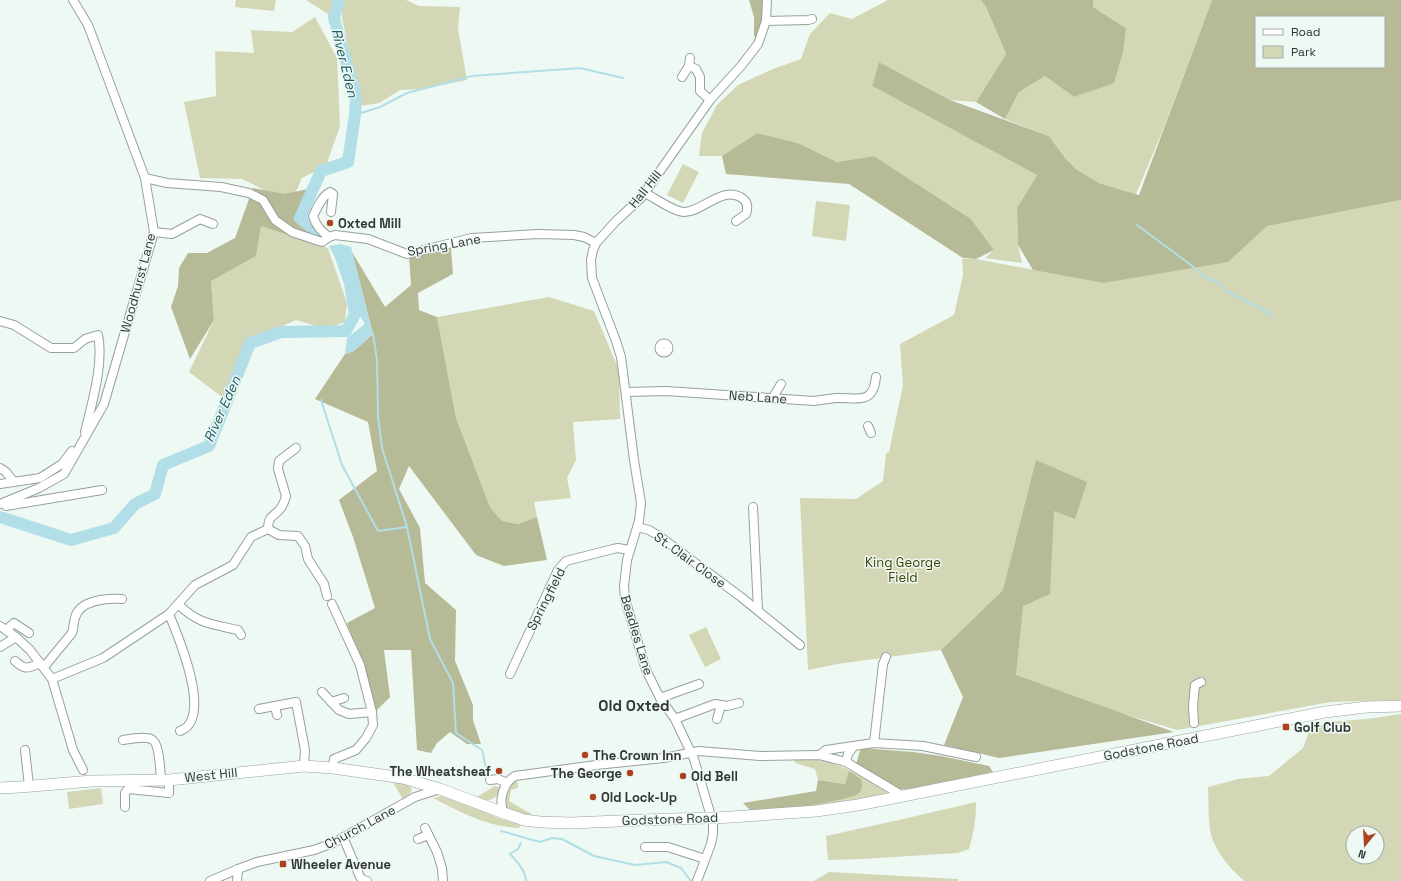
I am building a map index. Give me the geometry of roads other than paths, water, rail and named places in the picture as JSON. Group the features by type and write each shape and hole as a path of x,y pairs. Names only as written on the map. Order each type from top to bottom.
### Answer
{"main road":[{"name":"Godstone Road","path":"421,783 524,820 553,823 711,818 816,811 903,796 1325,712 1367,707 1401,706"},
{"name":"West Hill","path":"0,788 92,781 165,780 304,766 333,768 403,778 421,783"}],"street":[{"name":"Woodhurst Lane","path":"0,506 39,488 64,474 104,404 154,232 145,178 88,25 73,0"},
{"name":"Hall Hill","path":"626,392 616,341 590,270 593,250 596,243 616,221 645,193 710,100 741,66 758,44 766,21 767,0"},
{"path":"766,21 808,20 812,18"},
{"path":"682,77 689,62 696,69 700,77 700,91 710,100"},
{"name":"Spring Lane","path":"145,178 167,182 221,187 250,193 263,200 275,220 292,232 322,242 329,236 335,235 368,239 407,254 472,238 538,234 574,235 584,237 596,243"},
{"path":"329,236 321,230 316,223 314,216 320,204 330,192 333,194 331,212"},
{"path":"645,193 682,212 691,211 722,196 731,195 739,197 746,201 748,208 746,214 736,221"},
{"path":"154,232 172,234 200,219 213,224"},
{"path":"0,321 14,324 52,348 74,348 85,339 98,335 100,344 97,382 84,437 62,464 40,478 0,484"},
{"name":"Neb Lane","path":"626,392 666,391 814,401 836,398 866,398 872,393 875,387 876,377"},
{"path":"772,399 781,384"},
{"name":"Beadles Lane","path":"626,392 641,503 640,518 629,550 624,576 625,599 646,670 660,698 674,719 694,759 713,823 712,839 697,881"},
{"path":"268,529 268,521 280,508 286,496 278,468 279,461 296,448"},
{"path":"0,468 6,472 14,482"},
{"path":"0,506 102,490"},
{"path":"753,507 758,610"},
{"name":"St. Clair Close","path":"637,527 649,530 659,536 758,610 800,645"},
{"path":"268,529 278,535 298,536 305,546 308,560 324,584 327,596"},
{"path":"52,679 103,658 169,614 195,585 233,565 251,537 268,529"},
{"name":"Springfield","path":"510,674 558,570 563,564 570,560 613,549 621,548 629,550"},
{"path":"741,597 756,588"},
{"path":"15,661 22,667 27,668 42,665 72,633 75,618 78,612 87,604 99,599 122,599"},
{"path":"178,604 186,612 203,622 240,630"},
{"path":"332,604 360,665 372,712 372,725 366,738 356,750 334,759 333,768"},
{"path":"169,614 187,664 193,689 194,703 192,719 187,727 180,731"},
{"path":"3,628 14,623 28,633"},
{"path":"3,628 16,637 30,650 52,679 73,750 83,770"},
{"path":"0,647 16,637"},
{"path":"874,743 883,664 886,657"},
{"path":"1194,723 1193,692 1195,685 1201,682"},
{"path":"660,698 699,684"},
{"path":"322,692 339,710 349,714 372,712"},
{"path":"331,702 344,698"},
{"path":"259,709 296,702 305,750 304,766"},
{"path":"674,719 715,704 727,706 739,703"},
{"path":"717,719 721,705"},
{"path":"275,706 277,716"},
{"path":"123,740 156,738 169,793 128,789 125,793 125,807"},
{"path":"819,755 826,750 874,743 923,746 976,757"},
{"path":"846,762 848,754 854,746"},
{"path":"25,750 29,786"},
{"path":"504,813 501,798 507,783 514,776 679,756 690,752 699,751 760,756 819,755 846,762 903,796"},
{"path":"490,780 498,779 507,783"},
{"path":"417,797 421,783"},
{"name":"Church Lane","path":"210,881 258,862 314,850 333,843 417,797 440,789"},
{"path":"477,804 494,801 501,798"},
{"path":"418,839 426,831 437,852 442,868 443,881"},
{"path":"343,837 360,877 367,881"},
{"path":"645,846 668,847 705,859"},
{"path":"237,881 238,869"}],"water":[{"path":"340,244 351,247 373,334 354,351 345,354 347,338 365,324 360,316 353,327 346,331 350,321 344,284 329,246"}],"waterway":[{"name":"River Eden","path":"322,236 300,218 321,171 348,162 355,115 356,97 334,18 339,0"},
{"path":"355,115 380,107 407,93 472,76 580,68 623,78"},
{"path":"1137,225 1191,265 1203,276 1219,283 1226,291 1265,311 1272,317"},
{"name":"River Eden","path":"0,517 71,540 114,528 135,504 155,494 163,465 209,446 250,343 281,332 346,331 354,316"},
{"path":"373,334 377,360 378,416 382,448 407,527 430,639 453,683 456,733 482,750 486,768"},
{"path":"321,400 342,465 378,531 407,527"},
{"path":"501,831 540,842 552,838 562,839 594,856 635,865 666,862 681,868 691,881"},
{"path":"521,843 518,849 510,854 523,870 526,881"}],"place":[{"name":"Oxted Mill","path":"330,223"},
{"name":"Golf Club","path":"1286,727"},
{"name":"The Crown Inn","path":"585,755"},
{"name":"The Wheatsheaf","path":"499,771"},
{"name":"The George","path":"630,773"},
{"name":"Old Bell","path":"683,776"},
{"name":"Old Lock-Up","path":"593,797"},
{"name":"Wheeler Avenue","path":"283,864"}],"district":[{"name":"Old Oxted","path":"634,705"}],"park label":[{"name":"King George Field","path":"903,570"}]}
